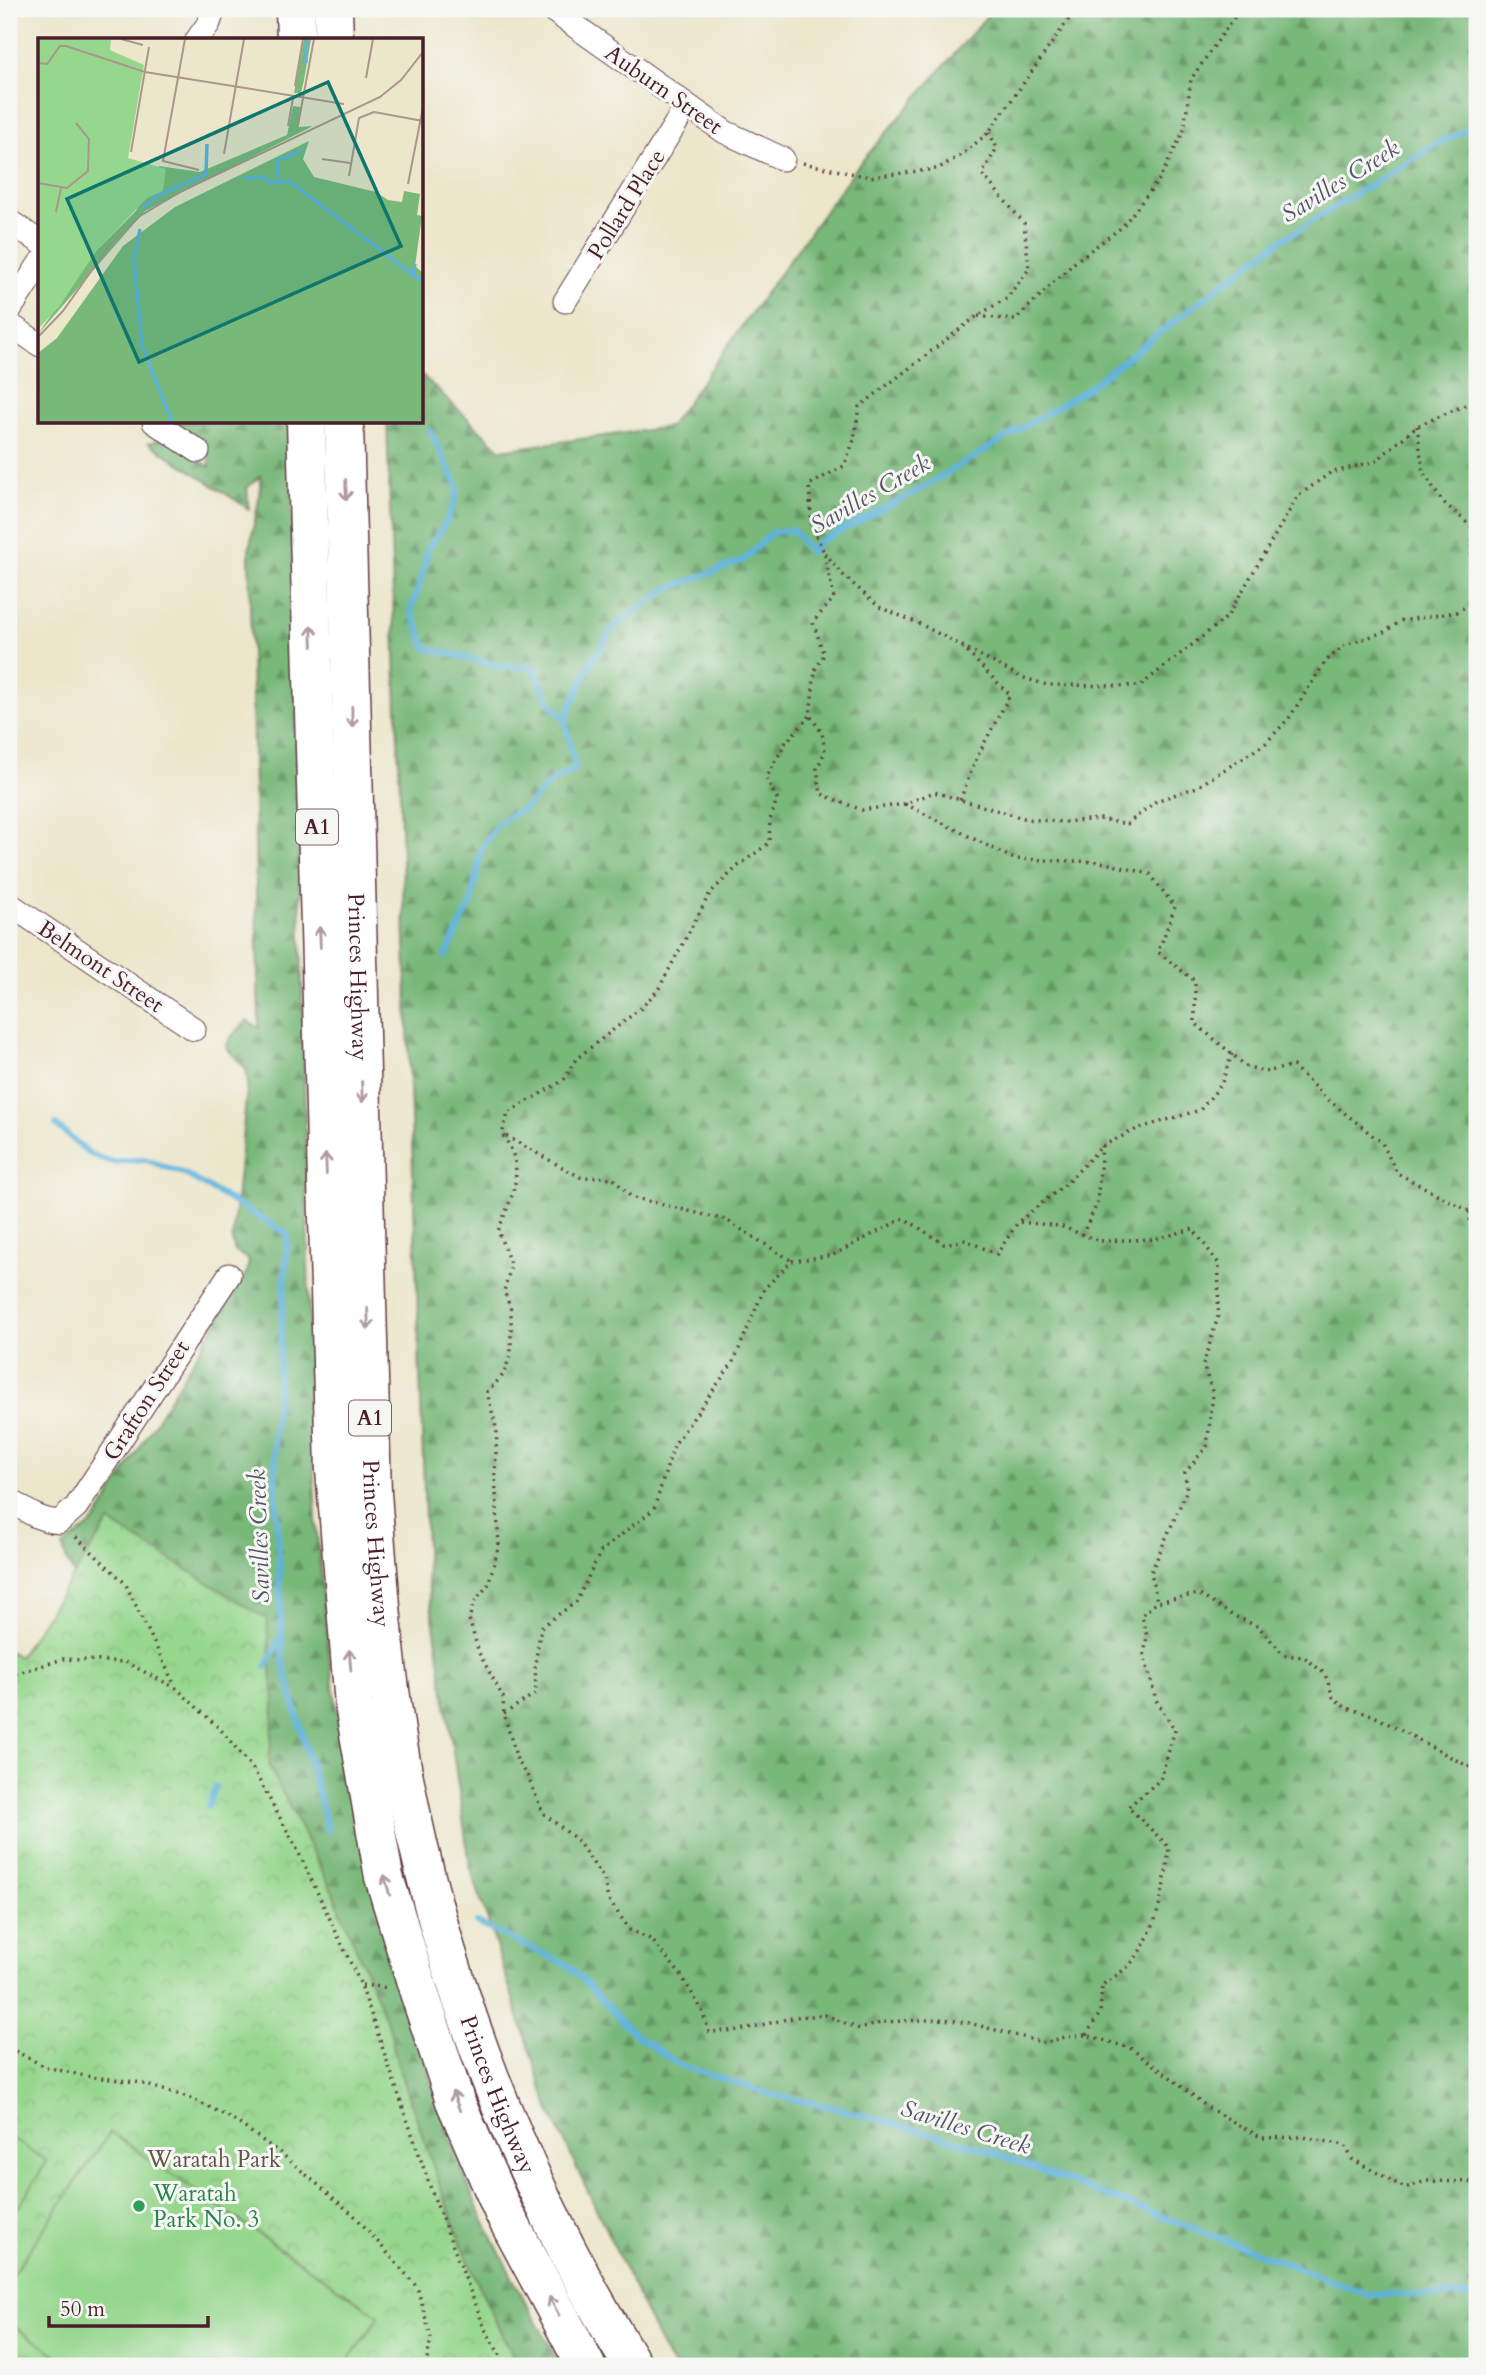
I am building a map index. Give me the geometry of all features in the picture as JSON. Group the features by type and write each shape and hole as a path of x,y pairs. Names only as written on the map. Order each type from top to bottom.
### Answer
{"highway":[{"path":"295,9 296,38"},
{"path":"333,9 334,38"},
{"name":"Princes Highway","path":"306,424 334,1456 354,1705 384,1877 455,2101 503,2211 586,2366"},
{"name":"Princes Highway","path":"344,424 372,1493 380,1614 390,1690 417,1841 458,1991 507,2120 544,2202 602,2316 633,2366"}],"street":[{"path":"198,38 209,23 214,9"},
{"name":"Auburn Street","path":"551,9 724,132 783,159"},
{"name":"Pollard Place","path":"565,301 686,107"},
{"path":"9,221 38,241"},
{"path":"9,311 38,266"},
{"path":"9,324 38,344"},
{"path":"157,424 198,451"},
{"name":"Belmont Street","path":"9,904 194,1029"},
{"name":"Grafton Street","path":"59,1522 76,1507 229,1275"},
{"path":"9,1499 33,1516 59,1522"}],"path":[{"path":"783,159 869,177 937,169 963,154 989,132 1076,9"},
{"path":"977,316 1015,320 1076,261 1122,227 1161,177 1184,130 1191,79 1240,9"},
{"path":"989,132 997,148 982,174 1024,223 1029,269 1007,298 977,316 859,407 854,440 844,466 809,485 812,528 824,552 842,574 879,607 918,623 1021,677 1047,685 1140,685 1227,617 1298,496 1330,472 1376,461 1417,426 1477,400"},
{"path":"1417,426 1423,472 1442,501 1473,528 1471,561 1477,585"},
{"path":"502,1134 508,1113 564,1080 576,1059 641,1008 658,990 710,893 737,867 769,844 770,820 777,799 766,778 786,742 810,716 816,670 824,655 813,622 834,598 824,552"},
{"path":"810,716 822,733 825,751 817,769 821,794 862,810 905,804 934,792 1027,819 1063,822 1100,819 1127,824 1156,801 1197,787 1265,744 1289,718 1326,661 1345,645 1384,632 1401,621 1457,612 1477,598"},
{"path":"960,645 1010,695 977,757 960,800"},
{"path":"905,804 1014,859 1101,862 1150,874 1175,906 1158,952 1195,981 1195,1023 1246,1066 1265,1072 1293,1066 1326,1098 1382,1143 1397,1173 1469,1211"},
{"path":"504,1714 536,1693 535,1665 541,1627 576,1602 601,1551 654,1509 674,1445 734,1360 764,1289 792,1261 833,1255 904,1218 944,1244 965,1240 997,1254 1018,1222 1067,1183 1102,1146 1137,1129 1199,1110 1221,1085 1232,1054"},
{"path":"502,1134 580,1177 613,1178 631,1197 726,1220 792,1261"},
{"path":"502,1134 512,1147 517,1167 514,1189 498,1231 511,1266 504,1290 511,1310 511,1352 504,1374 487,1392 497,1432 495,1475 499,1545 488,1585 474,1602 469,1619 479,1653 503,1697 504,1714 518,1763 528,1777 543,1812 577,1840 604,1880 607,1899 630,1930 652,1940 681,1975 702,2010 709,2032 740,2030 796,2017 825,2015 860,2029 884,2022 944,2020 969,2023 1045,2043 1086,2035 1130,2048 1207,2107 1262,2138 1303,2137 1345,2145 1352,2159 1405,2188 1426,2180 1477,2184"},
{"path":"1082,1235 1097,1204 1102,1146"},
{"path":"1477,1192 1469,1211 1471,1226 1477,1239"},
{"path":"1018,1222 1060,1226 1099,1241 1156,1239 1194,1229 1219,1264 1218,1317 1203,1365 1213,1394 1207,1446 1185,1473 1187,1490 1151,1572 1157,1602"},
{"path":"59,1522 125,1583 176,1688"},
{"path":"1086,2035 1100,2013 1102,1985 1131,1963 1146,1940 1165,1891 1169,1847 1128,1807 1160,1780 1175,1730 1156,1700 1144,1655 1147,1637 1142,1615 1157,1602 1199,1594 1259,1628 1284,1654 1304,1657 1325,1674 1333,1697 1346,1708 1372,1715 1477,1771"},
{"path":"9,1676 63,1659 125,1662 176,1688 221,1730 253,1769 295,1844 361,1985 433,2195 485,2329 506,2366"},
{"path":"9,2048 46,2067 85,2076 135,2082 188,2097 231,2118 283,2155 357,2218 417,2287 431,2337 426,2366"}],"green space":[{"path":"993,9 1477,9 1477,2366 674,2366 663,2350 549,2109 470,1866 427,1577 387,424 424,424 424,377 501,450 669,427 856,168"},
{"path":"173,424 290,424 311,1404 316,1523 343,1759 355,1822 393,1959 454,2150 478,2209 561,2366 519,2366 499,2329 450,2214 395,2056 390,2029 109,1644 67,1561 63,1547 95,1521 247,1272 249,1260 235,1251 232,1241 248,1079 246,1069 226,1047 230,1038 247,1021 259,1028 249,551 260,493 260,476 247,488 249,509 149,443 165,438 210,467 209,453"},
{"name":"Waratah Park","path":"109,1522 267,1619 274,1705 269,1766 332,1890 390,2029 395,2056 450,2214 499,2329 519,2366 9,2366 9,1651 19,1657"},
{"name":"Waratah Park No. 3","path":"110,2132 379,2316 345,2366 73,2366 9,2323 9,2280"},
{"path":"9,2137 47,2161 18,2208 9,2203"}],"waterway":[{"name":"Savilles Creek","path":"445,957 471,904 481,850 499,822 525,808 551,782 575,769 565,720 590,664 615,626 667,589 744,560 771,533 793,530 810,552 819,542 919,490 1085,390 1274,245 1436,144 1477,125"},
{"path":"1468,391 1477,401"},
{"path":"430,431 458,487 446,522 427,551 411,610 426,648 499,666 534,668 548,700 565,720"},
{"name":"Savilles Creek","path":"56,1125 90,1154 112,1162 144,1159 185,1174 288,1234 274,1438 283,1662 328,1830"},
{"path":"266,1667 281,1637"},
{"path":"208,1806 216,1787"},
{"name":"Savilles Creek","path":"477,1923 569,1966 634,2034 680,2065 773,2095 840,2109 976,2146 1367,2294 1477,2296"}],"place":[{"name":"Waratah Park No. 3","path":"139,2206"}]}
